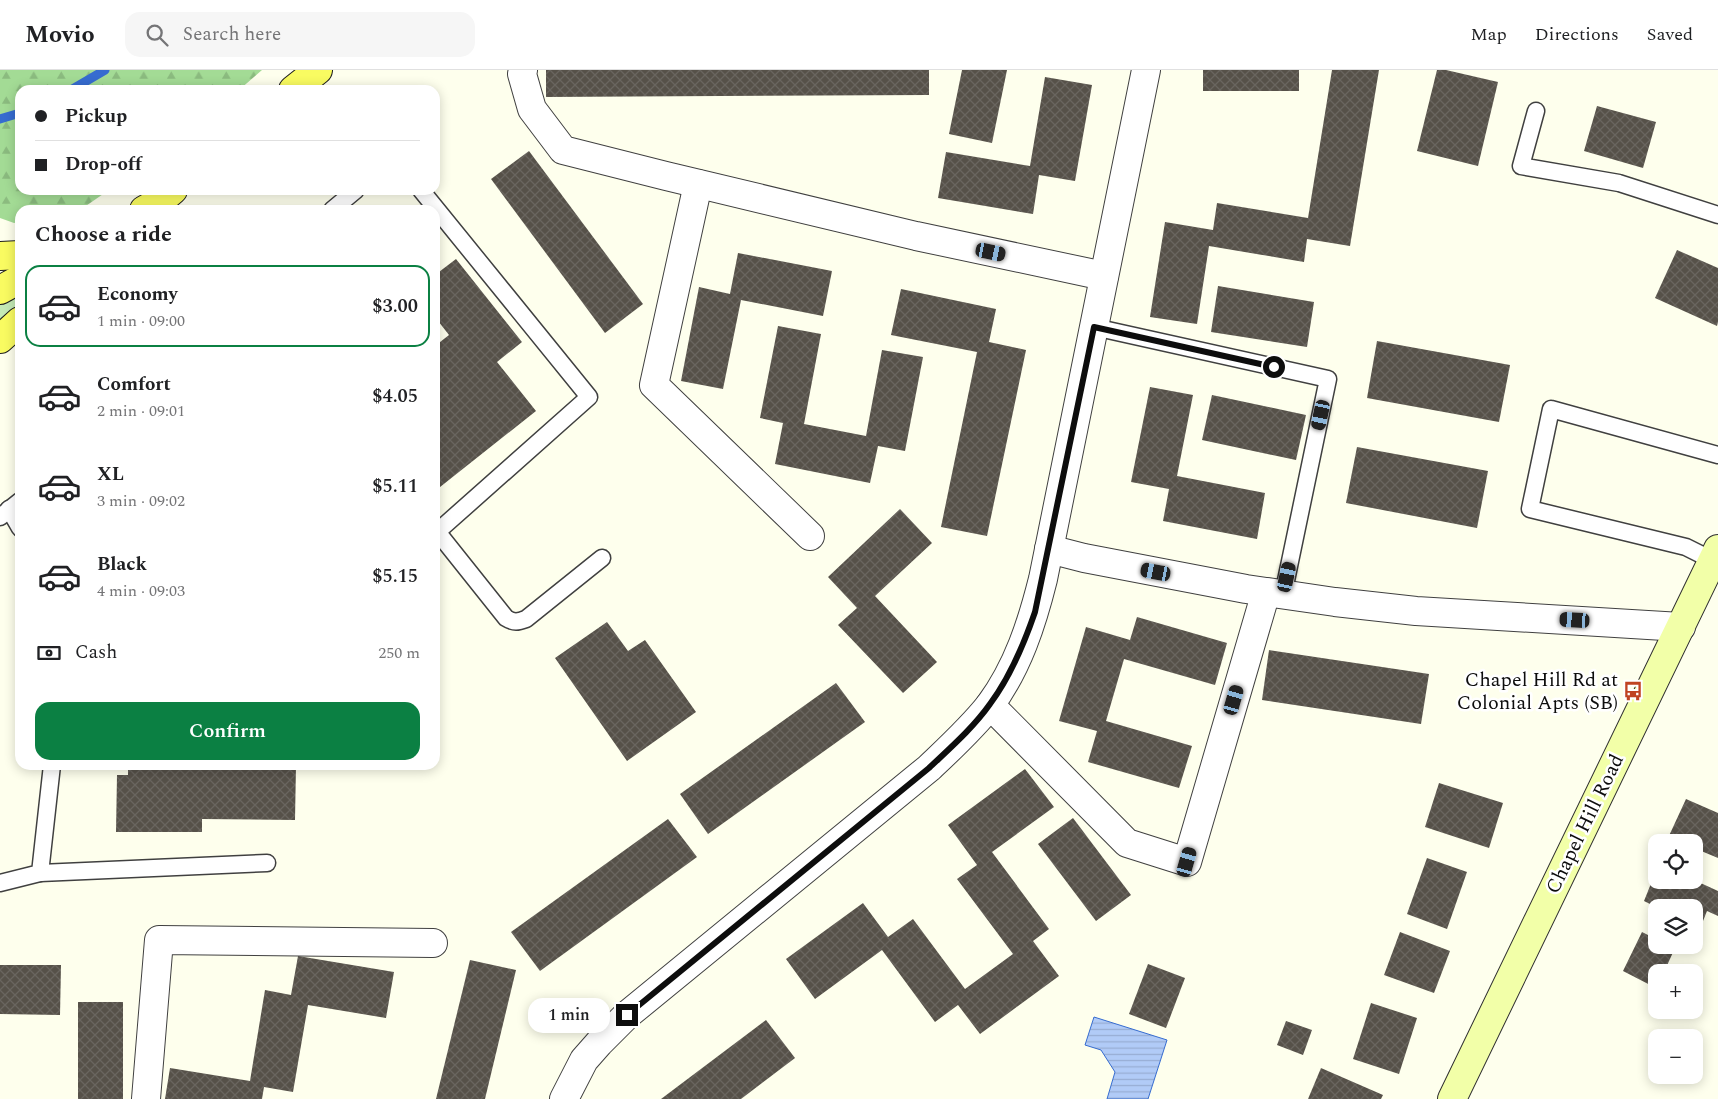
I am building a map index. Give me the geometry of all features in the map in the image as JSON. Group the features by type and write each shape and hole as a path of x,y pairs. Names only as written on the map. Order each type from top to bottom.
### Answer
{"main road":[{"path":"300,85 318,70"},
{"path":"0,256 15,255"},
{"path":"0,290 15,282"},
{"path":"0,339 15,326"}],"street":[{"path":"523,70 522,74 532,109 563,150 916,236 1104,276"},
{"path":"564,1099 584,1060 627,1015 929,768 969,729 990,705 1008,676 1023,645 1035,612 1146,70"},
{"path":"698,184 654,385 810,536"},
{"path":"1049,549 1084,558 1274,594 1416,612 1681,626"},
{"name":"Chapel Hill Road","path":"1452,1099 1715,554"},
{"path":"990,705 1127,843 1187,862 1274,594"},
{"path":"146,1099 159,940 433,943"}],"lane":[{"path":"1536,112 1521,166 1619,184 1718,215"},
{"path":"338,205 350,195"},
{"path":"425,195 433,205"},
{"path":"440,213 589,397 440,527"},
{"path":"1094,327 1328,379 1274,594"},
{"path":"1715,554 1530,509 1551,409 1718,455"},
{"path":"440,535 506,618 511,621 519,622 526,618 602,558"},
{"path":"40,873 51,770"},
{"path":"0,883 40,873 267,863"}],"green space":[{"path":"0,70 262,70 245,85 15,85 15,195 102,195 87,205 15,205 15,223 0,218"},
{"path":"15,295 15,311 0,324 0,303"}],"water":[{"path":"1094,1017 1167,1040 1148,1099 1107,1099 1115,1072 1101,1050 1085,1045"}],"building":[{"path":"546,70 929,70 929,95 546,97"},
{"path":"962,70 1007,70 992,143 949,134"},
{"path":"1203,70 1299,70 1299,91 1203,91"},
{"path":"1332,70 1379,70 1350,246 1307,239 1304,262 1209,246 1197,324 1150,317 1165,222 1213,230 1217,203 1308,218"},
{"path":"1437,70 1446,70 1498,82 1478,166 1417,151"},
{"path":"1045,77 1092,85 1075,181 1039,175 1033,214 938,198 946,152 1030,166"},
{"path":"1597,106 1656,122 1643,168 1584,151"},
{"path":"529,151 643,304 605,333 491,179"},
{"path":"1677,250 1718,268 1717,326 1655,298"},
{"path":"738,253 832,271 823,316 741,300 723,389 681,381 699,287 730,294"},
{"path":"456,259 522,342 497,362 536,411 440,487 440,342 449,335 440,323 440,271"},
{"path":"1218,286 1314,302 1307,347 1211,332"},
{"path":"901,289 996,309 989,342 1026,350 987,536 941,527 977,352 891,335"},
{"path":"778,326 821,334 804,424 866,436 882,350 923,357 905,451 878,446 870,483 775,464 783,423 760,418"},
{"path":"1377,341 1510,365 1499,422 1367,398"},
{"path":"1150,387 1193,395 1177,476 1265,493 1257,539 1163,521 1169,489 1131,482"},
{"path":"1212,395 1306,415 1296,460 1202,440"},
{"path":"1357,447 1488,471 1477,528 1346,503"},
{"path":"900,509 932,543 875,596 937,662 903,693 838,625 857,608 828,577"},
{"path":"1137,617 1227,643 1215,685 1124,659 1106,721 1192,746 1179,788 1088,762 1097,731 1059,721 1086,627 1130,640"},
{"path":"607,622 628,651 645,640 696,712 627,761 555,658"},
{"path":"1269,650 1429,674 1421,724 1262,700"},
{"path":"836,683 865,722 708,834 680,794"},
{"path":"1025,769 1054,807 992,852 1049,929 1033,941 1059,976 980,1034 958,1005 935,1022 882,950 815,999 786,959 863,903 888,937 913,919 965,989 1013,954 957,879 977,865 948,825"},
{"path":"128,770 296,770 295,820 202,819 202,832 116,832 117,775 128,775"},
{"path":"1439,783 1503,803 1489,848 1425,827"},
{"path":"1686,799 1718,813 1718,858 1703,852 1703,834 1670,834"},
{"path":"1073,818 1131,895 1096,921 1038,844"},
{"path":"668,819 697,857 540,971 511,932"},
{"path":"1427,858 1467,872 1447,929 1407,914"},
{"path":"1703,884 1718,891 1718,916 1707,911 1703,921 1703,899 1648,899 1648,903 1644,901 1649,889 1703,889"},
{"path":"1400,932 1450,951 1434,993 1384,975"},
{"path":"1642,932 1648,935 1648,954 1672,954 1668,964 1648,964 1648,984 1623,971"},
{"path":"298,956 394,972 386,1018 308,1005 293,1092 264,1087 262,1099 165,1099 170,1068 250,1081 265,990 291,995"},
{"path":"470,960 516,970 485,1099 436,1099"},
{"path":"1148,964 1185,978 1166,1028 1129,1014"},
{"path":"0,965 61,965 60,1015 0,1014"},
{"path":"78,1002 123,1002 123,1099 78,1099"},
{"path":"1371,1003 1417,1018 1399,1074 1353,1059"},
{"path":"766,1020 795,1058 741,1099 661,1099"},
{"path":"1286,1021 1312,1030 1303,1055 1277,1045"},
{"path":"1321,1068 1383,1095 1381,1099 1308,1099"}],"waterway":[{"path":"80,85 105,70"},
{"path":"0,119 15,114"}],"place":[{"name":"Chapel Hill Rd at Colonial Apts (SB)","path":"1633,691"}],"route":[{"path":"627,1015 929,768 969,729 990,705 1008,676 1023,645 1035,612 1094,327 1274,367"}]}
